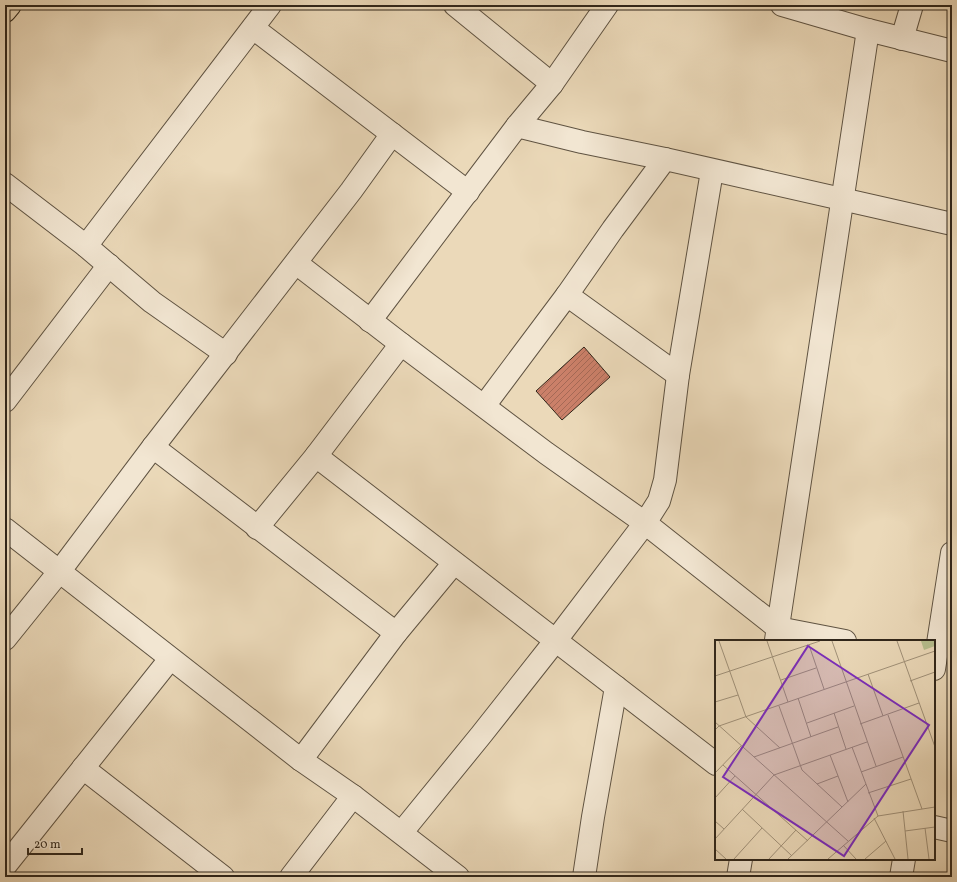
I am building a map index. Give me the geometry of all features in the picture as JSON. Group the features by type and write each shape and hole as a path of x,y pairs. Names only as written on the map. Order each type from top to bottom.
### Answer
{"highway":[{"path":"5,11 10,5"}],"street":[{"path":"86,246 270,5"},
{"path":"455,5 552,84"},
{"path":"370,321 517,126 552,84 607,5"},
{"path":"782,5 952,52"},
{"path":"902,39 912,5"},
{"path":"253,28 468,192"},
{"path":"777,634 868,30"},
{"path":"517,126 582,142 665,159 712,171 952,224"},
{"path":"5,639 59,572 153,447 296,263 392,134"},
{"path":"484,406 567,296 612,229 665,159"},
{"path":"402,832 556,640 645,523 659,501 665,480 678,375 712,171"},
{"path":"5,184 86,246 152,302 226,354"},
{"path":"296,263 370,321 546,453 645,523 777,634 835,640"},
{"path":"5,401 109,265"},
{"path":"567,296 678,375"},
{"path":"257,528 316,456 401,344"},
{"path":"153,447 396,633"},
{"path":"316,456 715,763"},
{"path":"5,529 301,760 402,832 458,877"},
{"path":"939,662 952,553"},
{"path":"301,760 396,633 454,563"},
{"path":"5,866 170,658"},
{"path":"584,877 594,809 616,687"},
{"path":"83,768 223,877"},
{"path":"291,877 353,796"},
{"path":"935,827 952,831"},
{"path":"738,877 741,860"},
{"path":"901,877 904,860"}],"building":[{"path":"584,347 610,377 562,420 536,391"}]}
